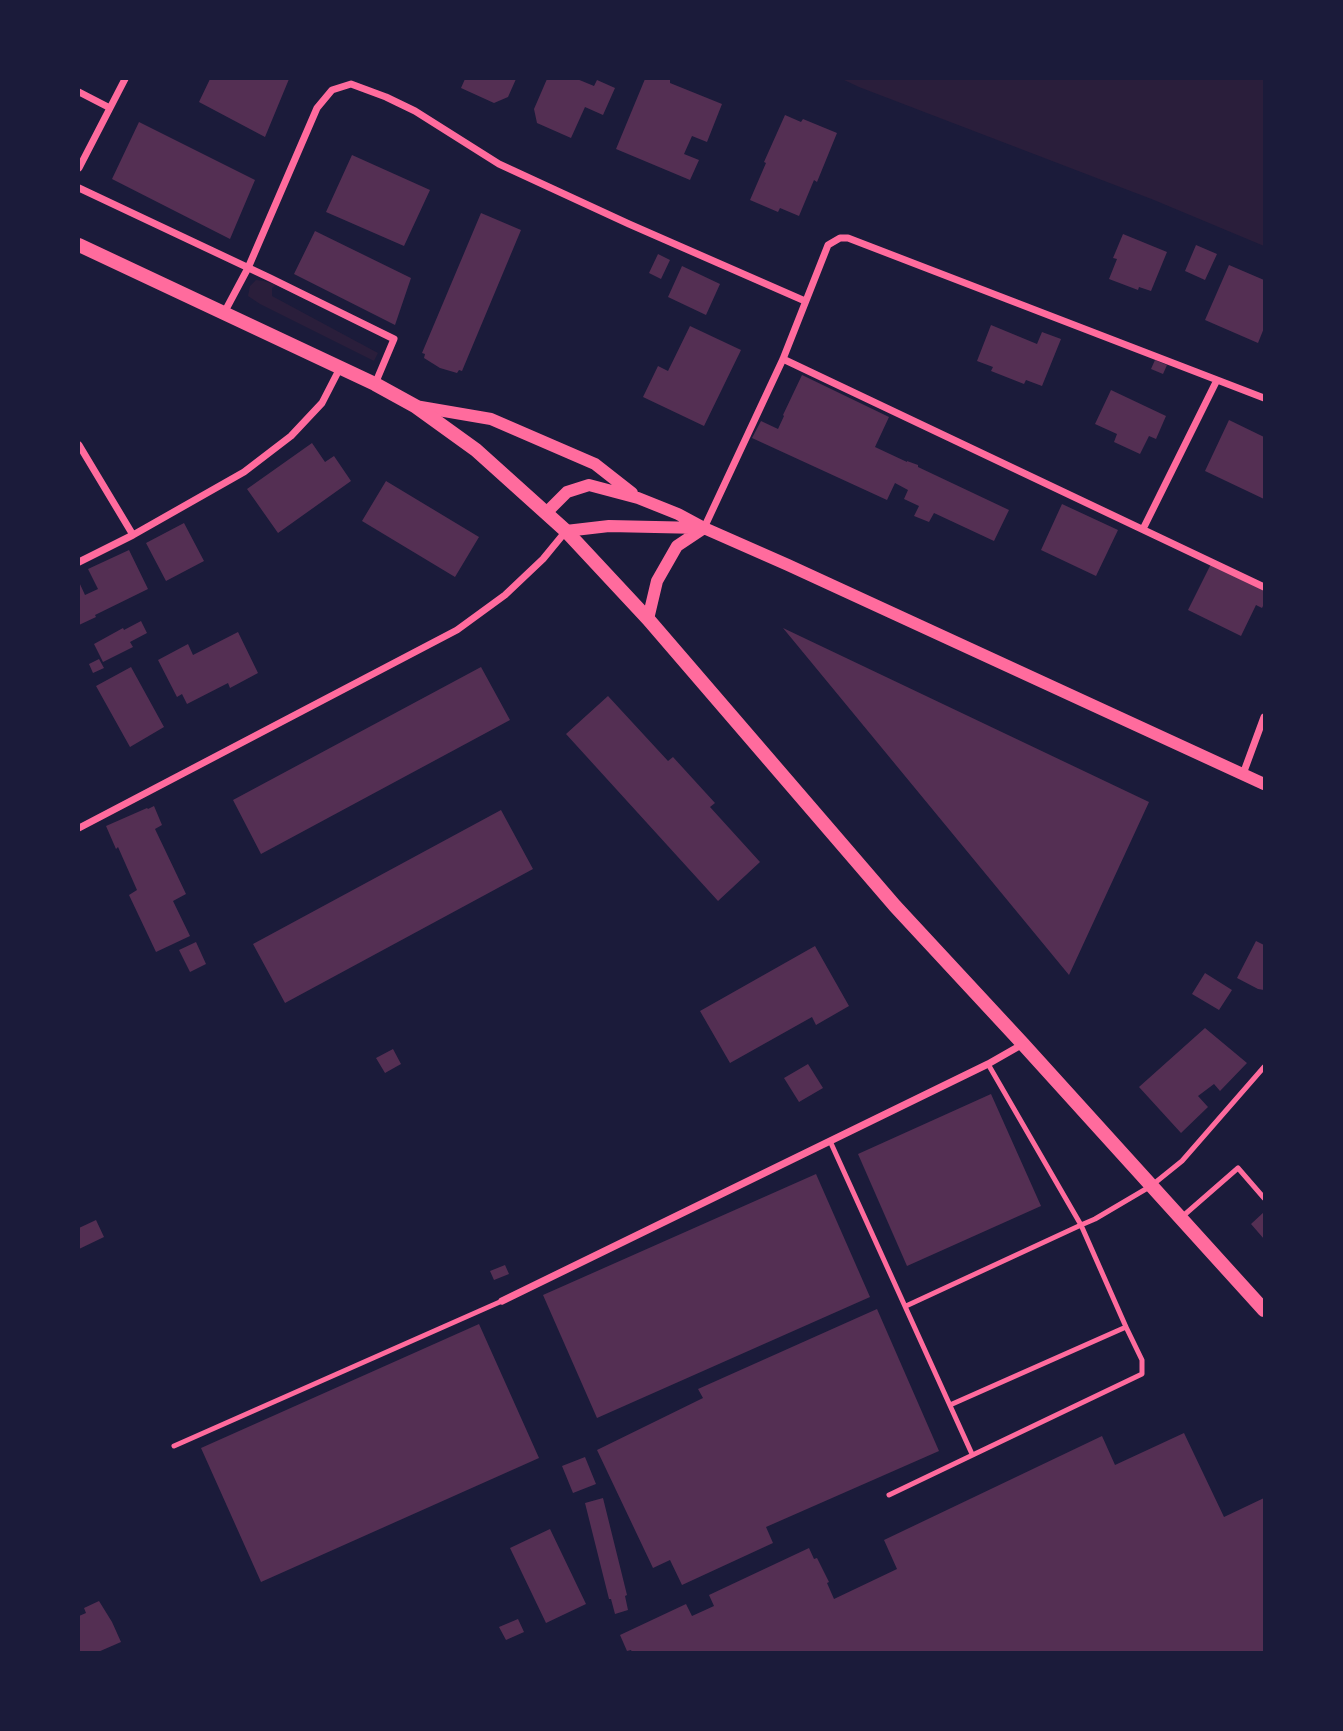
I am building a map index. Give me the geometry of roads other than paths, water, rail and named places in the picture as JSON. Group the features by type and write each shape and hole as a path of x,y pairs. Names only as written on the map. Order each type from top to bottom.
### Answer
{"main road":[{"path":"79,245 375,384 415,406 476,450 547,513 648,618 895,906 1264,1311"}],"street":[{"path":"79,168 125,79"},
{"path":"224,313 248,268 317,108 332,90 351,84 415,111 499,164 805,301"},
{"path":"79,92 110,108"},
{"path":"79,188 394,340 375,384"},
{"path":"648,618 657,581 677,546 705,528 783,359 828,245 840,238 848,238 1264,398"},
{"path":"783,359 1264,587"},
{"path":"79,562 133,535 244,472 291,436 322,403 340,368"},
{"path":"1143,529 1217,380"},
{"path":"415,406 491,419 595,464 638,498"},
{"path":"79,445 133,535"},
{"path":"547,513 567,492 589,485 638,498 1264,784"},
{"path":"79,828 457,629 505,594 543,559 566,531 609,526 705,528"},
{"path":"1243,774 1264,717"},
{"path":"502,1301 988,1064 1023,1044"}],"lane":[{"path":"888,1495 1142,1374 1142,1360 1082,1225 988,1064"},
{"path":"906,1306 1095,1219 1151,1186 1182,1161 1264,1068"},
{"path":"830,1141 972,1454"},
{"path":"1181,1218 1238,1168 1264,1198"},
{"path":"174,1446 502,1301"},
{"path":"950,1405 1126,1327"}]}
